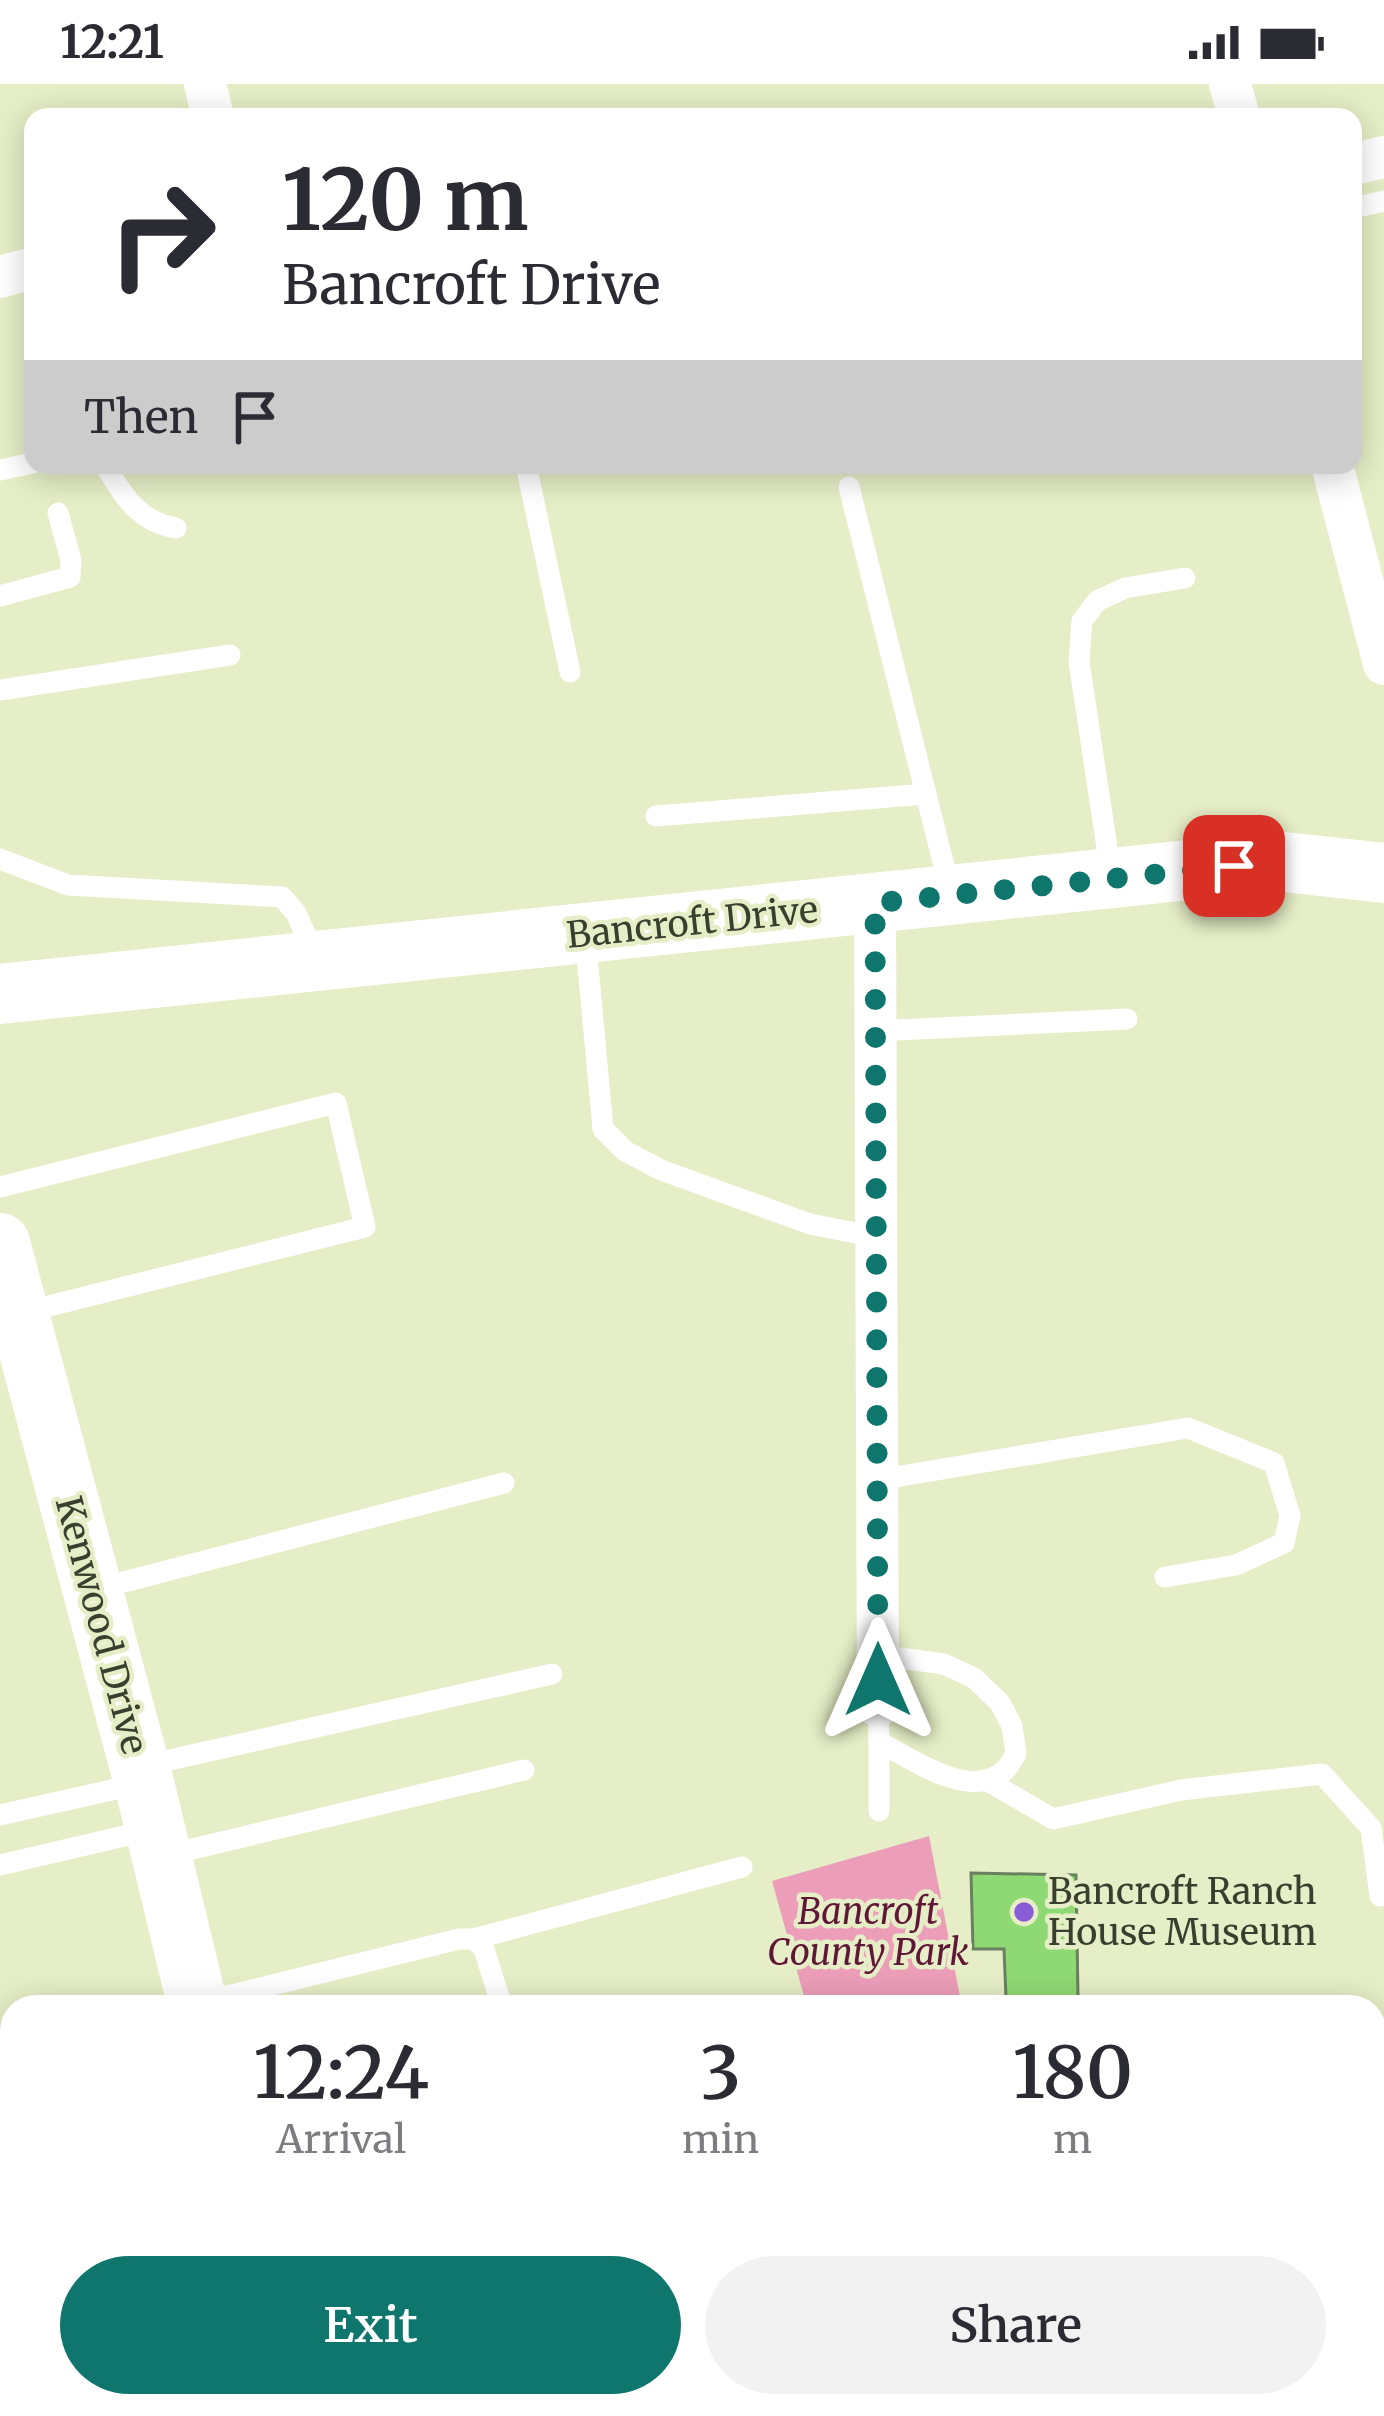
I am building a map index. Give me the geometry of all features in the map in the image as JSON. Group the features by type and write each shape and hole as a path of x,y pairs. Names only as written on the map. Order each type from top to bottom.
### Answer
{"street":[{"path":"1333,474 1384,664"},
{"name":"Bancroft Drive","path":"0,994 1275,862 1384,873"},
{"path":"875,903 879,1724"},
{"name":"Kenwood Drive","path":"0,1244 195,1995"}],"lane":[{"path":"111,474 145,518 176,528"},
{"path":"528,474 570,672"},
{"path":"849,487 951,895"},
{"path":"0,596 70,577 58,513"},
{"path":"1112,878 1079,662 1082,621 1097,601 1125,588 1185,578"},
{"path":"0,690 230,655"},
{"path":"656,816 926,794"},
{"path":"0,859 68,885 283,897 296,913 317,959"},
{"path":"584,933 603,1129 625,1150 661,1170 810,1224 876,1237"},
{"path":"875,1030 1127,1019"},
{"path":"0,1187 336,1103 365,1227 19,1314"},
{"path":"878,1480 1188,1428 1274,1463 1290,1516 1284,1543 1236,1565 1165,1577"},
{"path":"93,1590 504,1483"},
{"path":"878,1655 944,1664 974,1678 1000,1703 1012,1726 1016,1754 1004,1771 986,1780 957,1782 879,1724"},
{"path":"0,1865 150,1809 552,1674"},
{"path":"879,1724 879,1811"},
{"path":"0,1815 150,1809 524,1770"},
{"path":"986,1780 1053,1819 1180,1790 1322,1774 1371,1828 1380,1896"},
{"path":"237,1995 459,1939 474,1940 742,1867"},
{"path":"474,1940 484,1949 498,1995"}],"green space":[{"name":"Bancroft County Park","path":"929,1836 960,1995 804,1995 772,1881"}],"building":[{"name":"Bancroft Ranch House Museum","path":"971,1873 1076,1875 1078,1995 1006,1995 1004,1949 973,1949"}],"place":[{"name":"Bancroft Ranch House Museum","path":"1024,1912"}],"route":[{"path":"878,1680 875,903 1234,866"}]}
